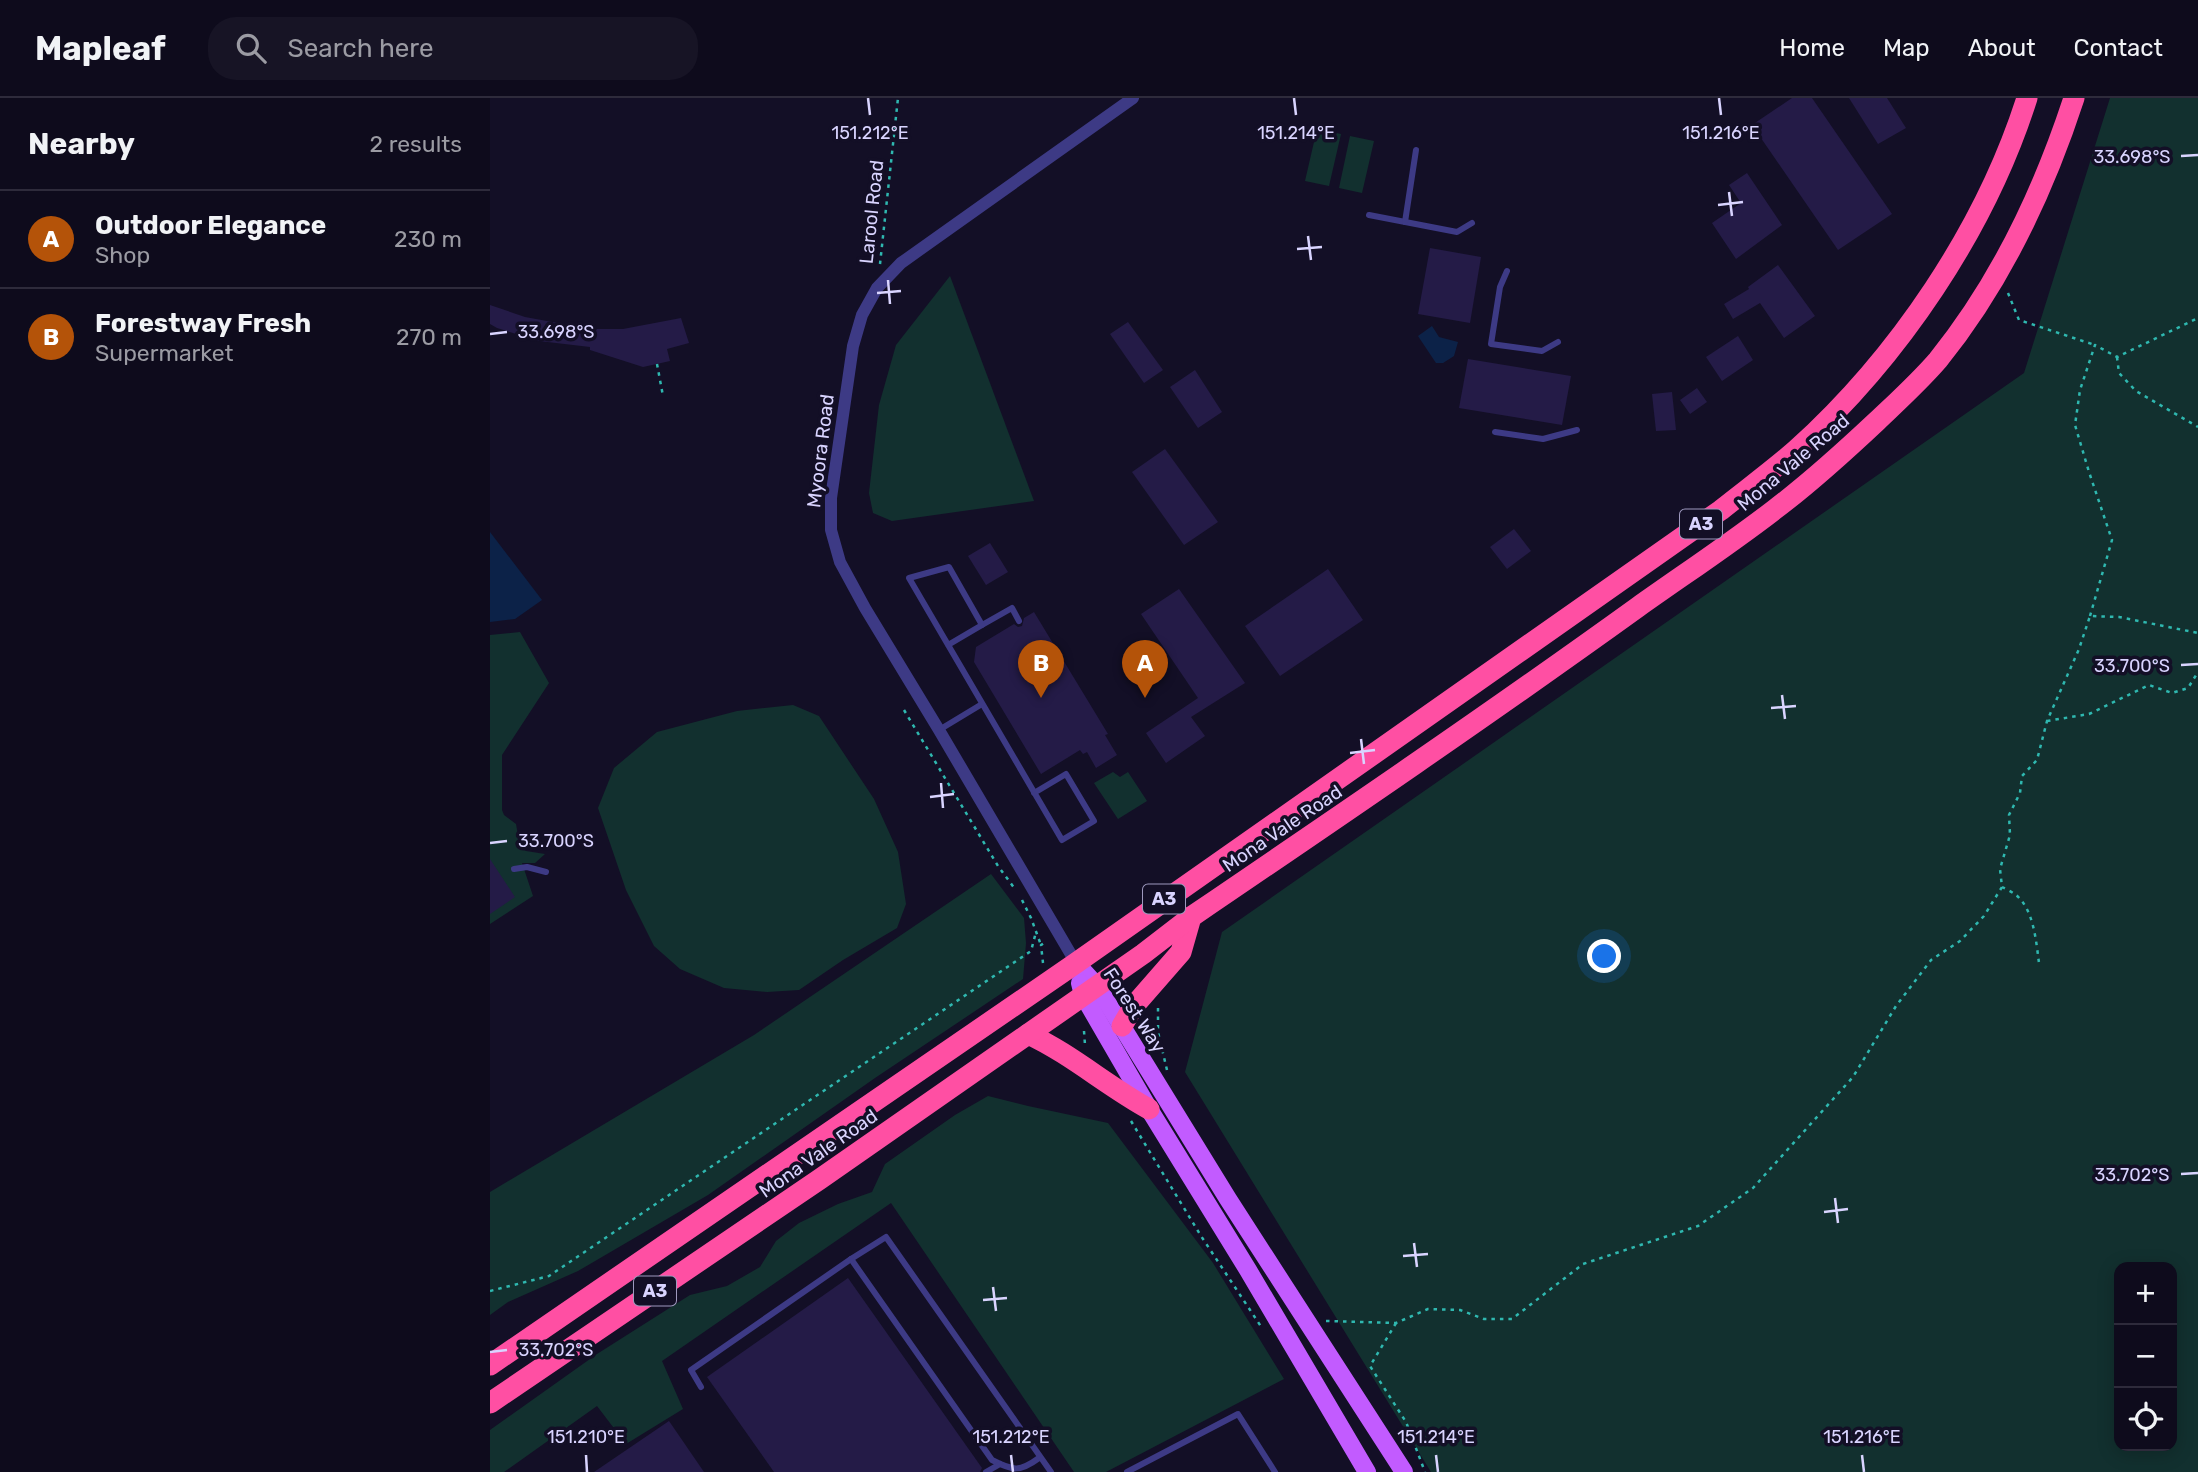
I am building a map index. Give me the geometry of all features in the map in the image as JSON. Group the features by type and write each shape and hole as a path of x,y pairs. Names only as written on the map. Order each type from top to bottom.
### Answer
{"highway":[{"name":"Mona Vale Road","path":"490,1366 1076,963 1721,510 1796,449 1873,368 1927,300 1979,210 2003,161 2027,98"},
{"name":"Mona Vale Road","path":"490,1403 790,1200 1090,991 1191,917 1532,683 1775,510 1834,462 1911,389 1938,359 1992,281 2040,193 2074,98"},
{"path":"1122,1026 1133,1007 1181,952 1191,917"},
{"path":"1028,1034 1050,1044 1129,1098 1157,1103"}],"main road":[{"name":"Forest Way","path":"1076,963 1157,1103 1248,1270 1367,1472"},
{"name":"Forest Way","path":"1090,991 1122,1026 1157,1103 1305,1320 1404,1472"}],"street":[{"name":"Myoora Road","path":"1076,963 840,562 831,530 831,498 853,346 862,315 877,288 901,263 1133,98"}],"lane":[{"path":"1405,222 1416,150"},
{"path":"1369,215 1457,233 1472,223"},
{"path":"1507,271 1500,287 1491,344 1542,351 1558,342"},
{"path":"1494,432 1543,439 1577,430"},
{"path":"982,625 949,567 909,578 982,704 1034,793 1062,840 1094,821 1066,774 1034,793"},
{"path":"948,645 1012,608 1019,621"},
{"path":"939,730 982,704"},
{"path":"513,869 527,867 546,872"},
{"path":"701,1387 691,1370 886,1237 1051,1472"},
{"path":"851,1259 992,1460 1009,1469 1026,1467 1040,1458"},
{"path":"1127,1472 1238,1414 1275,1472"},
{"path":"986,1472 1000,1464"}],"path":[{"name":"Larool Road","path":"877,288 898,98"},
{"path":"1992,281 2008,293 2019,320 2095,345 2117,357"},
{"path":"2117,357 2198,318"},
{"path":"1305,1320 1396,1323 1428,1310 1460,1310 1484,1319 1512,1319 1583,1264 1698,1226 1753,1188 1853,1077 1896,1006 1931,960 1960,941 1984,916 2001,887 2000,869 2010,835 2009,815 2020,793 2022,776 2037,760 2047,721 2080,649 2112,540 2076,425 2080,390 2095,345"},
{"path":"2117,357 2119,373 2136,391 2198,426"},
{"path":"657,364 663,396"},
{"path":"2090,616 2119,617 2198,634"},
{"path":"2047,721 2089,715 2149,685 2172,692 2188,688 2198,672"},
{"path":"904,710 998,866 1016,891"},
{"path":"2001,887 2017,895 2025,906 2034,930 2039,962"},
{"path":"1021,900 1041,944 1045,967"},
{"path":"490,1291 550,1276 1031,951 1036,932"},
{"path":"1041,944 1048,941"},
{"path":"1157,1103 1167,1066 1158,1032 1158,1004"},
{"path":"1083,1029 1086,1051"},
{"path":"1127,1116 1262,1328"},
{"path":"1396,1323 1370,1366 1406,1422 1424,1472"}],"green space":[{"path":"2110,98 2198,98 2198,1472 1431,1472 1185,1072 1222,932 2024,373"},
{"path":"1317,129 1341,134 1329,186 1305,181"},
{"path":"1350,136 1374,141 1362,193 1339,188"},
{"path":"950,276 1034,501 892,521 873,513 869,493 879,405 896,345"},
{"path":"520,632 549,683 502,755 502,810 504,815 516,824 520,847 526,851 545,854 535,863 522,863 533,896 490,924 490,635"},
{"path":"793,705 819,716 874,799 898,852 906,904 897,928 799,990 767,992 724,988 680,969 654,946 626,890 598,808 614,768 657,732 737,711"},
{"path":"1113,772 1120,777 1128,772 1147,801 1118,819 1094,783"},
{"path":"991,874 1024,918 1026,943 1023,979 708,1195 578,1271 508,1302 490,1315 490,1192 754,1035"},
{"path":"988,1096 1108,1123 1213,1263 1284,1379 1106,1472 1074,1472 891,1203 662,1361 683,1409 626,1444 597,1406 504,1472 490,1472 490,1430 597,1354 690,1295 727,1286 760,1267 776,1241 799,1223 838,1204 872,1192 885,1164 955,1115"}],"water":[{"path":"1432,326 1439,337 1458,342 1454,356 1443,363 1436,363 1418,336"},
{"path":"490,532 542,600 515,619 490,622"}],"building":[{"path":"1792,98 1812,98 1892,214 1838,250 1752,125"},
{"path":"1849,98 1887,98 1906,128 1878,144"},
{"path":"1747,173 1782,225 1736,259 1712,223 1741,203 1729,185"},
{"path":"1430,248 1481,257 1470,323 1418,314"},
{"path":"1778,265 1815,316 1784,338 1760,303 1733,319 1724,304 1749,289 1748,287"},
{"path":"490,305 525,317 591,329 623,329 681,318 689,343 667,349 670,361 643,367 590,350 590,347 539,341 497,328 490,324"},
{"path":"1128,322 1163,370 1144,383 1110,334"},
{"path":"1738,336 1753,360 1722,381 1706,357"},
{"path":"1468,359 1571,376 1562,425 1459,408"},
{"path":"1195,370 1222,412 1198,428 1170,387"},
{"path":"1697,388 1707,402 1690,414 1680,400"},
{"path":"1672,392 1676,430 1656,431 1652,394"},
{"path":"1165,449 1218,522 1184,545 1132,472"},
{"path":"1514,529 1531,551 1507,569 1490,547"},
{"path":"990,543 1008,572 986,585 968,556"},
{"path":"1328,569 1363,620 1280,676 1245,626"},
{"path":"1179,589 1245,683 1191,717 1205,736 1166,763 1146,733 1198,698 1141,614"},
{"path":"1034,612 1108,734 1105,735 1117,755 1096,768 1087,752 1083,754 1080,750 1041,774 974,662 976,647 1014,624 1022,626 1024,618"},
{"path":"490,859 515,897 490,914"},
{"path":"848,1278 982,1468 980,1472 774,1472 707,1377"},
{"path":"669,1421 704,1472 594,1472"}],"place":[{"name":"Forestway Fresh","path":"1041,698"},
{"name":"Outdoor Elegance","path":"1145,698"}]}
